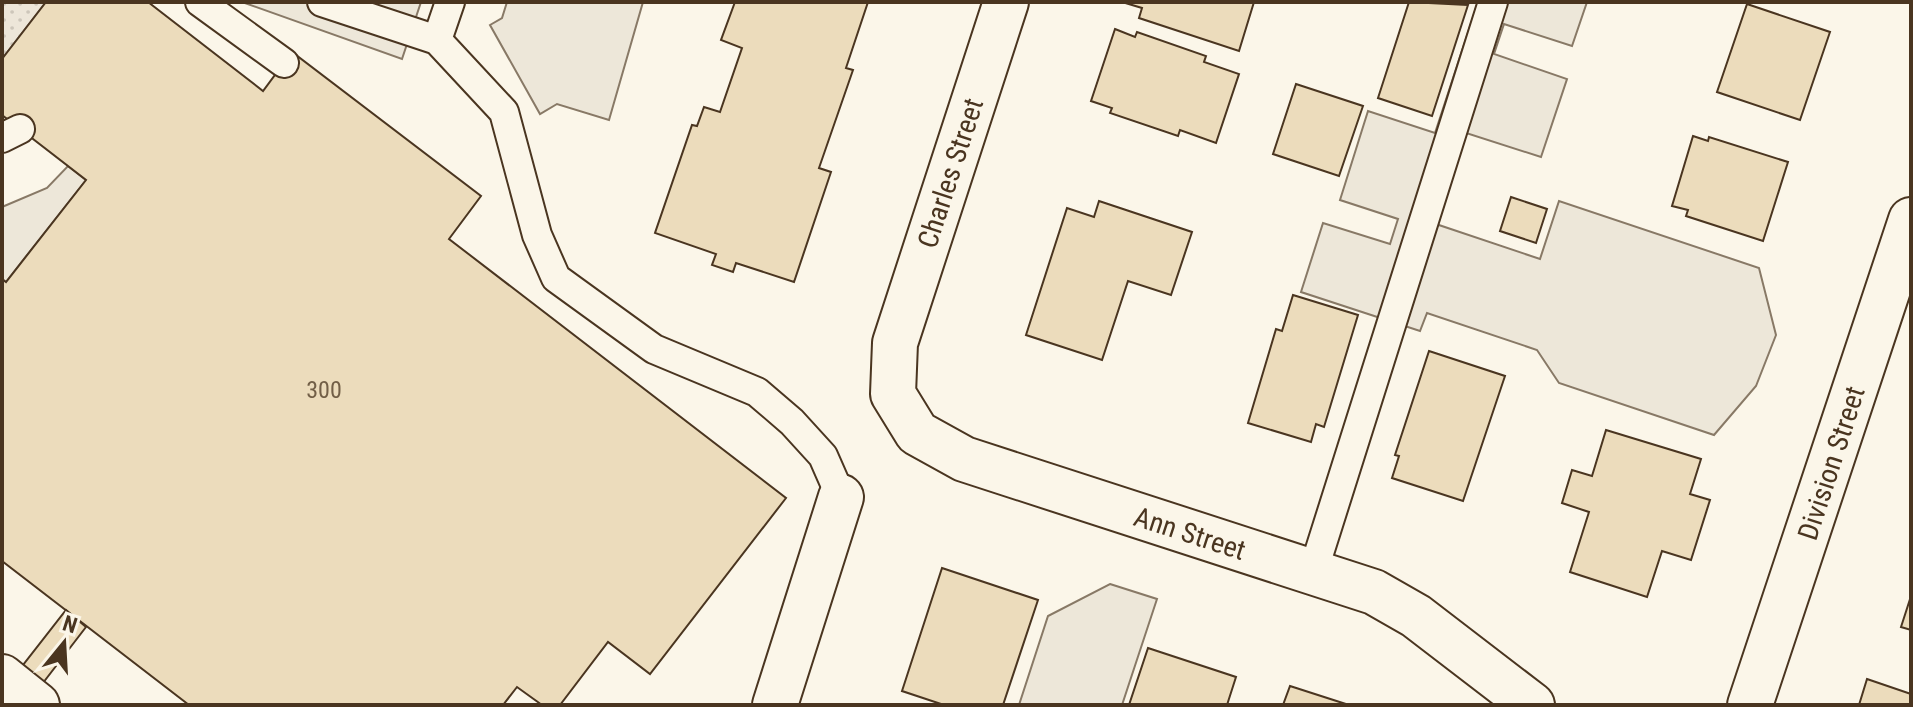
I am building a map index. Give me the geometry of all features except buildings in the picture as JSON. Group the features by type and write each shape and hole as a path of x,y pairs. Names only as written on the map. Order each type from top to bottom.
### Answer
{"street":[{"name":"Charles Street","path":"895,343 1006,2"},
{"name":"Division Street","path":"1750,705 1911,220"},
{"name":"Ann Street","path":"895,343 893,394 917,433 929,440 964,459 1374,592 1416,616 1532,705"},
{"path":"775,705 841,497"},
{"path":"2,677 37,705"}],"lane":[{"path":"200,2 284,63"},
{"path":"322,2 437,40 504,112 537,235 556,278 654,349 757,392 792,422 823,456 841,497"},
{"path":"437,40 450,2"},
{"path":"1313,572 1493,2"}],"shaded area":[{"path":"2,2 46,2 2,59"},
{"path":"242,2 421,2 402,59"},
{"path":"507,2 643,2 609,120 557,104 540,114 490,25 502,18"},
{"path":"1478,2 1587,2 1572,46 1504,24 1494,54 1567,79 1541,157 1460,131 1430,222 1540,259 1559,201 1759,268 1776,335 1756,386 1714,435 1559,383 1537,350 1427,313 1420,331 1301,292 1323,223 1390,244 1398,219 1340,200 1368,111 1435,133"},
{"path":"68,166 86,180 6,282 2,279 2,207 47,188"},
{"path":"1110,584 1157,599 1122,705 1019,705 1048,616"}]}
